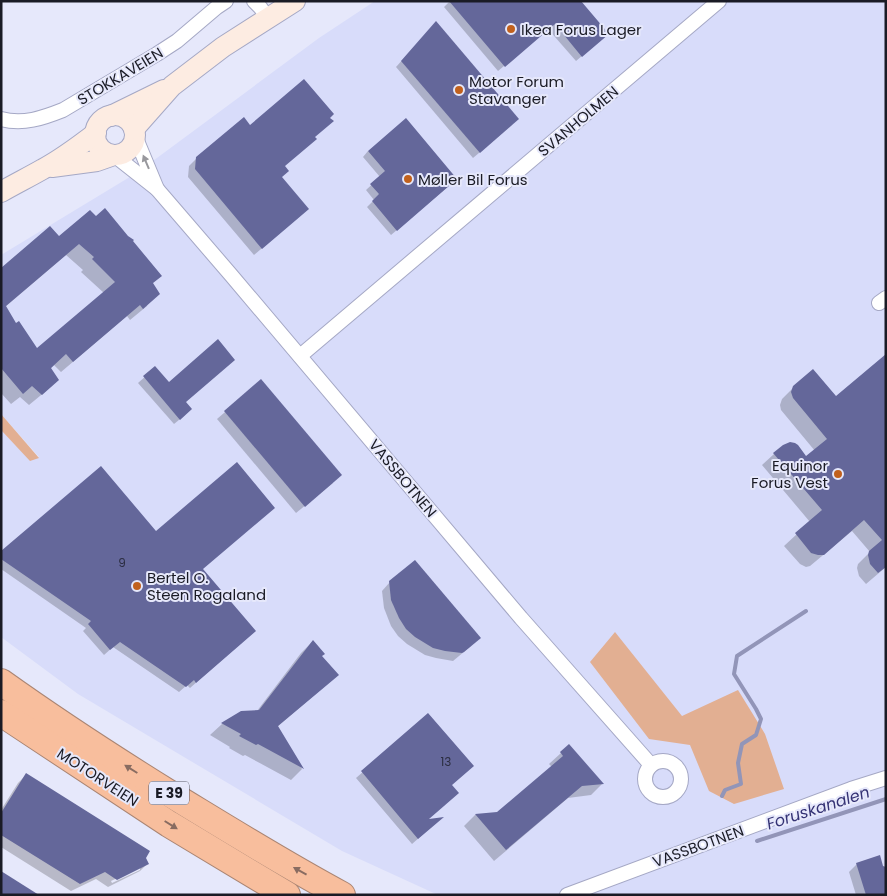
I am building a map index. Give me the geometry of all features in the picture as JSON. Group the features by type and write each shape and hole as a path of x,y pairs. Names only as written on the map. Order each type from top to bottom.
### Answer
{"highway":[{"name":"E 39","path":"1,682 34,706 133,770 272,855 342,895"},
{"name":"MOTORVEIEN","path":"7,717 169,824 287,895"}],"main road":[{"path":"111,116 125,118 131,123 135,133 134,143 131,148 120,155 106,153 96,141 98,125 104,119 172,86 223,47 295,1"},
{"path":"135,133 172,86"},
{"path":"1,192 16,182 45,168 96,133"},
{"path":"45,168 97,161 114,155"}],"street":[{"name":"STOKKAVEIEN","path":"1,119 20,122 28,121 63,110 164,50 226,1"},
{"path":"254,1 268,18"},
{"name":"SVANHOLMEN","path":"300,356 719,1"},
{"name":"VASSBOTNEN","path":"135,133 157,189"},
{"name":"VASSBOTNEN","path":"114,155 157,189 521,618 651,765"},
{"name":"VASSBOTNEN","path":"567,895 886,778"}],"shaded area":[{"path":"375,1 886,1 886,895 438,895 342,851 78,694 1,637 1,430 30,460 39,457 1,414 1,255 138,172 319,38"},
{"path":"1,414 39,458 30,461 1,430"},
{"path":"615,632 682,716 738,690 765,734 784,789 734,804 709,791 690,745 649,739 590,662"}],"building":[{"name":"Ikea Forus Lager","path":"449,1 581,1 609,34 582,57 555,24 505,67"},
{"path":"436,21 519,119 480,153 401,61"},
{"path":"304,79 334,114 330,118 334,121 315,137 317,139 285,166 289,171 282,177 309,209 262,249 195,169 196,157 244,117 250,125"},
{"path":"406,118 457,179 397,231 372,201 379,194 370,184 385,171 368,151"},
{"path":"105,208 128,236 134,240 162,276 153,283 160,294 143,309 140,305 73,362 66,354 51,368 59,380 42,395 32,386 23,394 1,368 1,268 50,226 59,236 90,210 96,216","holes":["79,244 94,257 92,259 115,282 37,348 19,321 16,323 6,306"]},
{"path":"218,339 235,360 186,402 192,409 180,420 143,376 155,366 169,382"},
{"name":"Equinor Forus Vest","path":"886,354 886,567 878,573 870,564 868,555 869,551 882,540 864,520 824,555 811,553 795,533 822,510 773,453 790,442 798,445 806,456 827,439 793,398 791,392 793,386 813,369 836,396"},
{"path":"261,379 342,475 305,507 224,411"},
{"path":"237,462 275,508 203,569 256,631 196,683 194,680 186,687 120,642 110,650 88,624 91,621 1,559 1,551 101,466 156,531"},
{"path":"415,560 481,638 464,652 433,648 415,637 406,629 399,618 391,600 389,581"},
{"path":"313,640 325,654 322,656 339,675 278,726 304,769 239,736 241,734 221,723 241,711 259,710"},
{"path":"428,713 474,766 452,785 459,793 429,819 444,817 418,839 361,771"},
{"path":"569,744 604,784 582,786 506,850 475,814 497,812 563,756 560,752"},
{"path":"26,773 150,851 146,858 149,864 117,880 105,872 80,884 1,835 1,813"},
{"path":"880,855 883,866 886,867 886,895 866,895 856,863"},
{"path":"1,871 39,895 1,895"}],"waterway":[{"path":"722,796 725,790 741,784 738,763 742,744 756,735 761,719 734,674 737,656 806,611"},
{"name":"Foruskanalen","path":"757,841 886,799"}],"place":[{"name":"Ikea Forus Lager","path":"511,29"},
{"name":"Motor Forum Stavanger","path":"459,90"},
{"name":"Møller Bil Forus","path":"408,179"},
{"name":"Equinor Forus Vest","path":"838,474"},
{"name":"Bertel O. Steen Rogaland","path":"137,586"}]}
